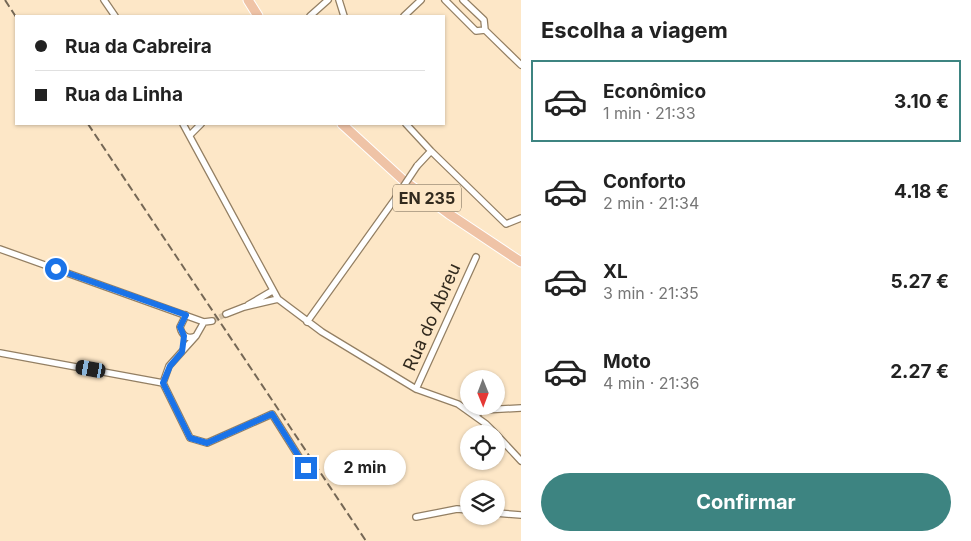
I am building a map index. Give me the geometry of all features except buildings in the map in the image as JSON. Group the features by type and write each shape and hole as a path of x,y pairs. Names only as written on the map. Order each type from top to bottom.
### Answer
{"main road":[{"path":"248,0 257,15"},
{"name":"EN 235","path":"343,125 402,179 448,214 521,262"}],"street":[{"path":"104,0 114,15"},
{"path":"311,15 328,0"},
{"path":"339,0 344,15"},
{"path":"405,15 421,0"},
{"path":"445,0 476,31 485,30"},
{"path":"463,0 484,20 485,30 521,65"},
{"path":"184,125 278,300 308,322 416,389 460,405"},
{"path":"190,135 200,125"},
{"path":"407,125 506,224 521,218"},
{"path":"308,322 417,166 431,151"},
{"path":"0,249 204,322 212,321"},
{"name":"Rua do Abreu","path":"416,389 476,257"},
{"path":"226,314 244,307 272,291"},
{"path":"244,307 278,300"},
{"path":"182,352 184,336 180,327 186,315"},
{"path":"204,322 196,336 170,366 163,383 190,438 207,443 272,414 306,468"},
{"path":"184,336 192,338 196,336"},
{"path":"0,353 163,383"},
{"path":"505,409 521,408"},
{"path":"474,415 487,425"},
{"path":"505,444 521,461"},
{"path":"416,517 460,509"},
{"path":"505,514 521,515"}],"tunnel":[{"path":"212,321 226,314"}],"railway":[{"path":"5,0 15,15"},
{"path":"89,125 366,541"}],"route":[{"path":"56,269 186,315 180,327 184,336 182,352 170,366 163,383 190,438 207,443 272,414 306,468"}]}
